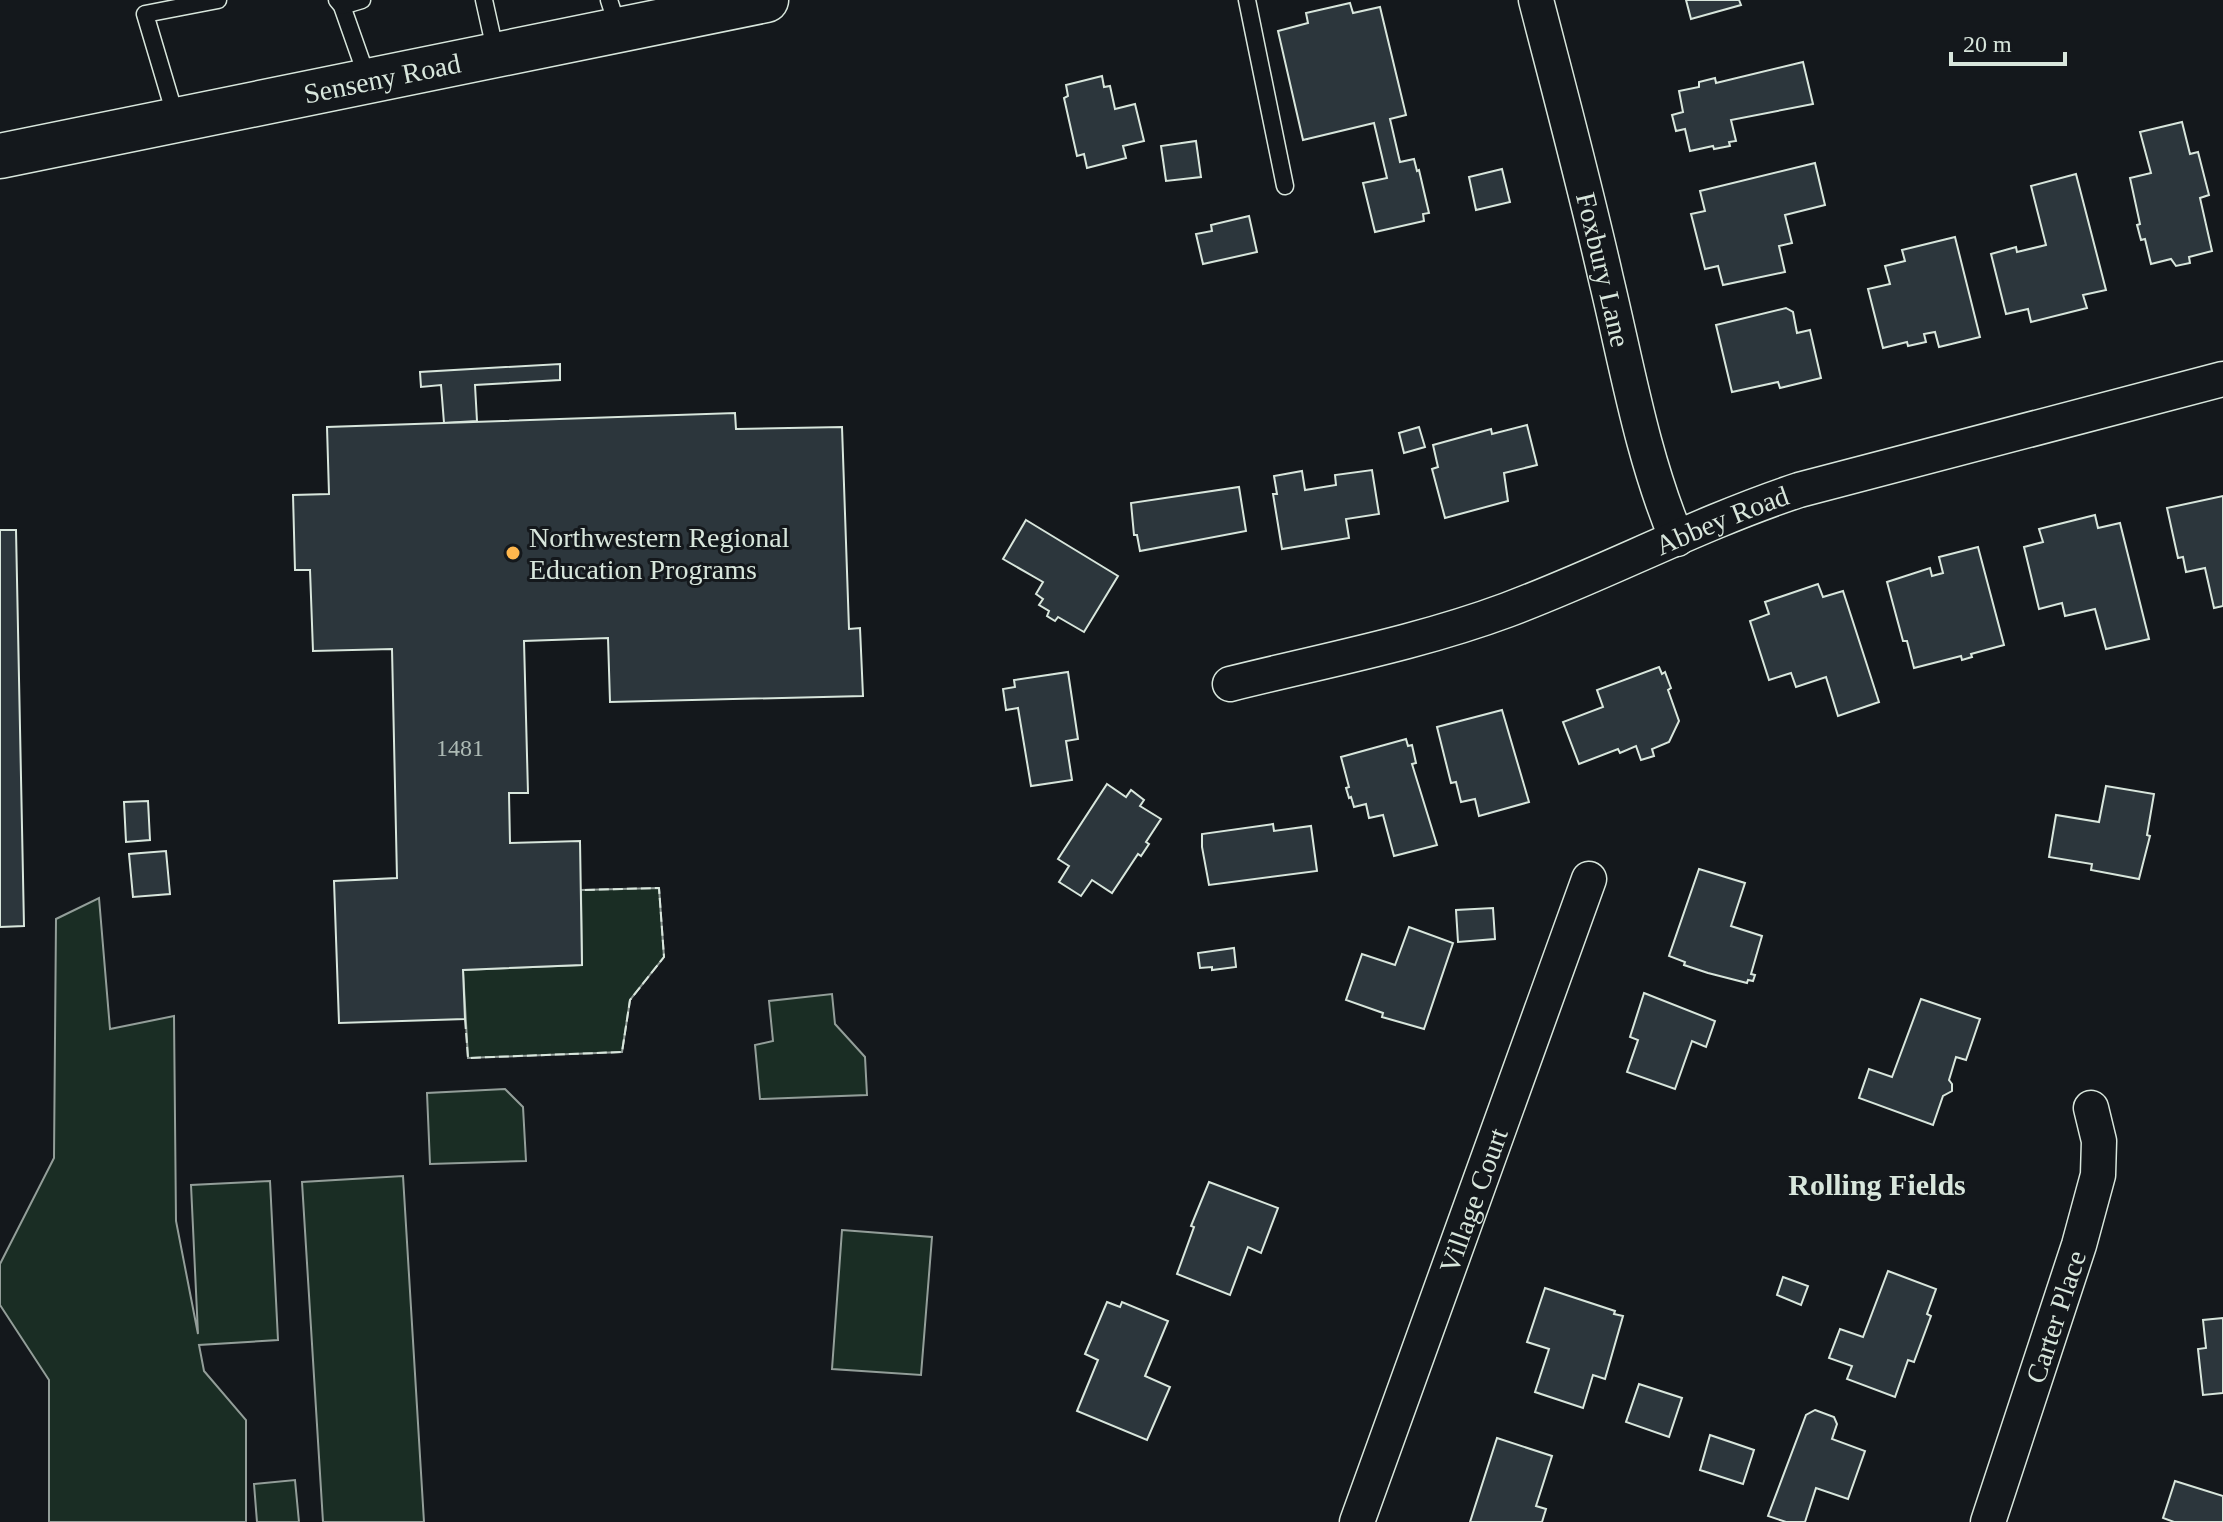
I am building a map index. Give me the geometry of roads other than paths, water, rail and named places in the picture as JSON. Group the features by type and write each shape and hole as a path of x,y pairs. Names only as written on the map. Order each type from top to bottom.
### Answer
{"main road":[{"name":"Senseny Road","path":"0,156 496,55 614,15 757,1"}],"street":[{"name":"Foxbury Lane","path":"1536,0 1600,250 1647,452 1677,539"},
{"name":"Abbey Road","path":"1230,684 1404,641 1503,612 1583,581 1751,506 1799,490 2223,379"},
{"name":"Village Court","path":"1357,1522 1589,879"},
{"name":"Carter Place","path":"1988,1522 2079,1245 2098,1175 2099,1141 2091,1108"}],"lane":[{"path":"177,120 145,14 218,0"},
{"path":"362,0 340,3 368,81"},
{"path":"484,0 496,55"},
{"path":"1247,0 1285,186"}],"place":[{"name":"Northwestern Regional Education Programs","path":"513,553"}],"district":[{"name":"Rolling Fields","path":"1877,1185"}]}
